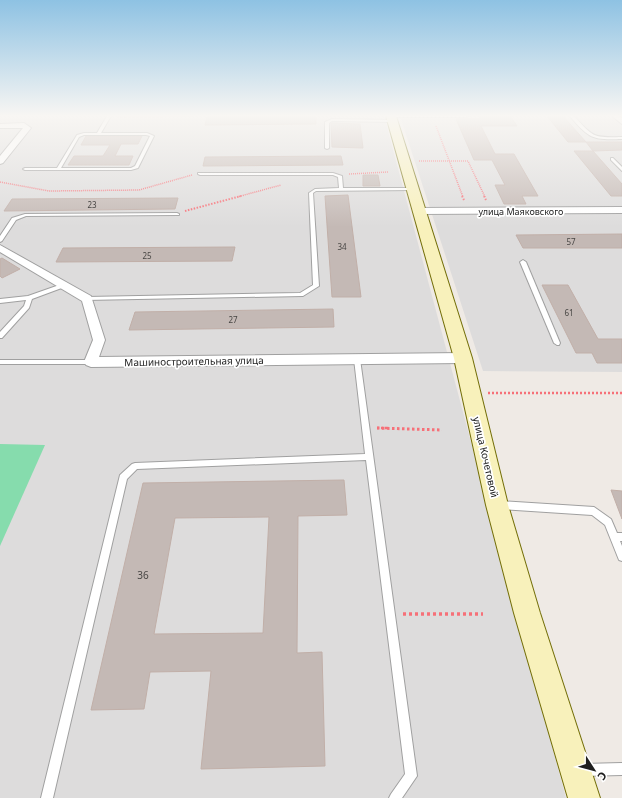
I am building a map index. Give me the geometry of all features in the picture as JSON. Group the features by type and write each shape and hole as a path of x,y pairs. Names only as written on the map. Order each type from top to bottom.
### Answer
{"main road":[{"name":"улица Кочетовой","path":"403,153 463,358 497,505 584,798"}],"street":[{"path":"0,161 6,153"},
{"name":"улица Маяковского","path":"420,211 622,210"},
{"path":"0,248 87,299 99,340 91,362"},
{"name":"Машиностроительная улица","path":"91,362 463,358"}],"lane":[{"path":"58,169 68,153"},
{"path":"25,169 130,169 137,167 144,153"},
{"path":"612,159 622,170"},
{"path":"200,174 337,175 340,176 341,190"},
{"path":"87,299 301,295 316,286 311,193 315,190 414,189"},
{"path":"0,240 14,219 25,215 177,214"},
{"path":"523,262 557,343"},
{"path":"0,301 29,298 65,285"},
{"path":"0,336 27,307 29,298"},
{"path":"358,359 411,776 395,798"},
{"path":"0,362 91,362"},
{"path":"47,798 123,477 135,466 370,457"},
{"path":"497,505 594,511 608,522 618,537 622,557"},
{"path":"576,771 622,769"}],"path":[{"path":"448,153 468,211"},
{"path":"420,161 468,161 490,211"},
{"path":"337,175 388,172"},
{"path":"0,182 26,188 49,191 139,190 200,174"},
{"path":"177,214 300,179 307,174"},
{"path":"471,393 622,393"},
{"path":"366,428 442,430"},
{"path":"390,614 483,614"}],"shaded area":[{"path":"0,153 394,153 566,798 0,798"},
{"path":"412,153 622,153 622,372 483,371"}],"green space":[{"path":"0,444 45,445 0,546"}],"building":[{"path":"105,153 116,153 115,156 133,156 129,165 68,165 74,156 103,156"},
{"path":"471,153 514,154 538,196 522,196 526,204 504,204 495,185 505,185 492,160 474,160"},
{"path":"576,153 595,153 622,184 622,196 611,196"},
{"path":"341,156 343,165 203,166 205,157"},
{"path":"363,175 378,175 380,186 363,186"},
{"path":"348,195 361,297 332,297 325,196"},
{"path":"178,198 175,209 4,211 12,199"},
{"path":"622,234 622,248 523,248 516,235"},
{"path":"235,247 232,261 56,262 63,248"},
{"path":"2,258 20,269 2,278 0,276 0,259"},
{"path":"542,285 568,285 598,339 622,339 622,363 597,363 592,353 576,353"},
{"path":"333,309 334,327 129,330 135,312"},
{"path":"344,480 347,515 298,516 297,653 322,652 325,766 201,769 211,671 150,672 144,709 91,710 143,483","holes":["269,517 263,633 154,634 175,518"]},
{"path":"611,490 622,491 622,519"}]}
